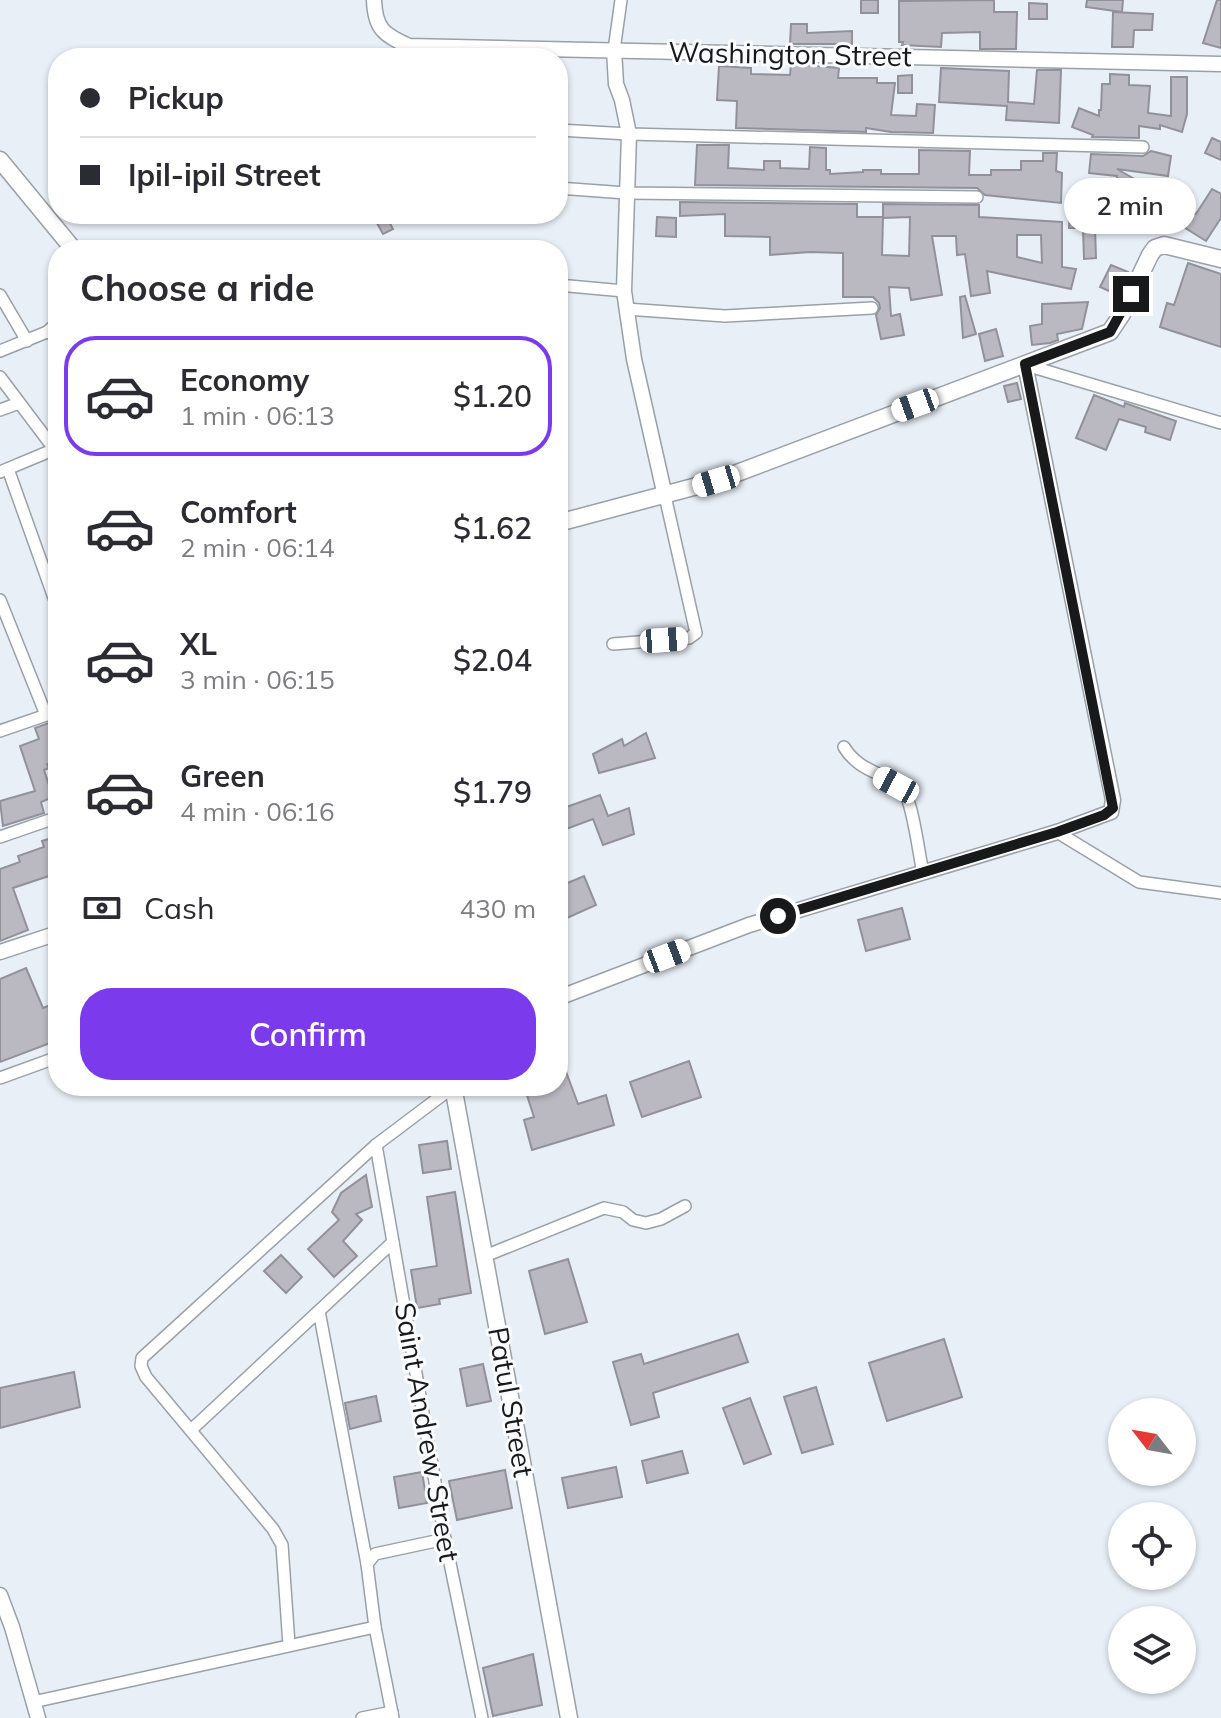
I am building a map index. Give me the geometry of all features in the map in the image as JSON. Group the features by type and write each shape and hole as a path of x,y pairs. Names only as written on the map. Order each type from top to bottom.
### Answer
{"main road":[{"path":"0,160 48,218"},
{"path":"53,224 66,240"},
{"path":"568,520 716,481 1110,332 1155,248 1164,245 1221,259"},
{"name":"Patul Street","path":"455,1096 569,1718"}],"street":[{"path":"613,644 689,638 696,633 634,359 626,309 629,134 616,84 614,50 621,0"},
{"name":"Washington Street","path":"374,7 386,36 409,46 512,48"},
{"name":"Washington Street","path":"568,49 1221,64"},
{"path":"568,131 1143,147"},
{"path":"568,189 626,193 977,197"},
{"path":"568,286 624,291"},
{"path":"0,295 27,341"},
{"path":"626,309 725,316 872,308"},
{"path":"0,351 48,335"},
{"path":"568,994 749,925 1057,832 1111,812 1113,800 1025,364 1221,423"},
{"path":"0,377 48,441"},
{"path":"0,410 19,403"},
{"path":"48,455 4,470 48,583"},
{"path":"0,600 48,704"},
{"path":"0,731 48,714"},
{"path":"844,747 859,766 896,785 906,794 923,873"},
{"path":"0,837 48,820"},
{"path":"1057,832 1139,882 1221,893"},
{"path":"0,952 48,936"},
{"path":"0,1078 48,1061"},
{"path":"289,1645 282,1545 273,1529 146,1377 141,1366 142,1358 376,1145 440,1096"},
{"name":"Saint Andrew Street","path":"376,1145 445,1539 482,1718"},
{"path":"485,1256 604,1208 623,1212 633,1220 646,1223 685,1206"},
{"path":"191,1430 393,1242"},
{"path":"319,1311 392,1715 362,1718"},
{"path":"367,1564 375,1554 445,1539"},
{"path":"0,1595 6,1629 38,1718"},
{"path":"33,1702 375,1627"}],"building":[{"path":"861,0 878,0 878,13 861,13"},
{"path":"994,0 994,12 1017,12 1016,49 980,49 980,32 942,33 941,47 902,45 903,42 899,42 899,1"},
{"path":"1087,0 1123,0 1122,12 1086,7"},
{"path":"1217,0 1221,0 1221,48 1203,43"},
{"path":"1029,3 1047,4 1047,19 1029,19"},
{"path":"1113,12 1153,14 1152,30 1134,30 1133,47 1112,47"},
{"path":"791,24 807,24 807,33 852,31 852,44 790,44"},
{"path":"791,64 839,68 838,78 877,78 877,83 895,83 891,115 916,116 917,104 935,105 933,133 866,128 866,132 736,128 737,101 717,100 719,66 751,68 751,74 790,75"},
{"path":"941,68 1009,71 1008,102 1034,104 1037,70 1061,70 1059,123 1006,120 1007,106 939,102"},
{"path":"1110,74 1129,75 1129,85 1150,86 1148,113 1171,116 1171,77 1187,77 1187,114 1182,132 1160,125 1160,129 1139,126 1139,138 1092,137 1072,127 1079,108 1099,116 1102,84 1110,84"},
{"path":"912,75 912,93 898,93 898,76"},
{"path":"1212,138 1221,142 1221,160 1205,153"},
{"path":"697,145 729,145 728,168 764,170 764,161 780,161 780,168 809,169 810,147 826,148 826,170 830,170 830,174 881,170 881,174 919,174 919,150 970,151 969,175 991,175 991,170 1021,170 1021,161 1043,161 1043,153 1057,153 1056,171 1062,173 1061,203 985,195 977,188 695,185"},
{"path":"1151,151 1171,156 1168,176 1117,169 1196,214 1212,189 1221,194 1221,218 1206,241 1153,208 1160,195 1116,191 1117,176 1089,173 1091,154 1143,156"},
{"path":"680,202 857,204 857,217 883,217 883,204 979,205 979,217 1062,222 1062,267 1076,269 1071,289 987,271 990,293 971,296 965,254 957,255 956,236 932,236 942,295 911,300 909,288 889,287 891,316 900,314 904,335 881,339 876,315 879,303 873,297 843,297 843,253 770,255 770,237 725,236 725,214 680,216","holes":["910,217 909,256 882,255 883,218","1017,235 1041,235 1042,263 1017,257"]},
{"path":"1104,208 1105,227 1095,228 1096,258 1084,259 1083,228 1069,228 1070,209"},
{"path":"657,217 676,218 676,237 656,236"},
{"path":"378,224 390,224 393,229 383,234"},
{"path":"1188,263 1221,274 1221,347 1160,327 1167,303 1174,305"},
{"path":"1111,265 1128,272 1118,295 1100,287"},
{"path":"965,296 976,334 963,338 960,297"},
{"path":"1088,302 1082,329 1057,334 1058,340 1050,343 1032,345 1030,326 1042,324 1042,304"},
{"path":"996,329 1003,356 985,361 979,334"},
{"path":"1017,383 1021,399 1008,402 1004,386"},
{"path":"1094,395 1176,421 1170,440 1145,432 1146,427 1119,419 1106,450 1076,438"},
{"path":"48,723 48,768 44,770 48,799 41,802 44,813 3,826 0,801 35,791 20,746 39,739 35,728"},
{"path":"646,733 655,758 599,773 593,754 622,739 624,746"},
{"path":"600,795 608,816 629,808 634,834 603,845 593,819 568,828 568,806"},
{"path":"48,839 48,876 13,888 28,930 0,941 0,869 20,862 18,856 44,847 42,841"},
{"path":"584,876 596,905 568,918 568,883"},
{"path":"902,908 910,939 866,951 858,920"},
{"path":"26,968 43,1008 48,1006 48,1044 0,1062 0,979"},
{"path":"689,1061 701,1097 642,1117 630,1082"},
{"path":"568,1077 578,1104 606,1095 614,1125 532,1150 524,1120 534,1117 527,1096 568,1096"},
{"path":"447,1141 451,1169 423,1173 419,1145"},
{"path":"366,1175 372,1207 356,1214 362,1220 343,1241 357,1256 334,1277 308,1249 339,1220 332,1212 341,1193"},
{"path":"455,1192 471,1293 439,1299 440,1304 417,1308 411,1270 437,1266 427,1197"},
{"path":"281,1255 302,1277 286,1293 264,1271"},
{"path":"568,1259 587,1322 545,1334 529,1271"},
{"path":"738,1334 748,1362 653,1393 659,1417 631,1425 613,1362 641,1354 644,1364"},
{"path":"944,1339 962,1397 887,1421 869,1363"},
{"path":"483,1364 491,1401 467,1406 460,1369"},
{"path":"74,1372 80,1407 0,1428 0,1388"},
{"path":"816,1387 833,1444 802,1453 784,1397"},
{"path":"376,1396 381,1421 350,1429 345,1403"},
{"path":"750,1398 771,1454 744,1464 723,1408"},
{"path":"682,1451 688,1473 647,1483 642,1461"},
{"path":"616,1467 622,1497 568,1508 562,1478"},
{"path":"505,1470 512,1508 457,1520 449,1481"},
{"path":"422,1472 427,1503 399,1508 394,1477"},
{"path":"533,1654 542,1705 493,1716 483,1668"}],"route":[{"path":"778,916 1057,832 1111,812 1113,800 1025,364 1110,332 1131,294"}]}
